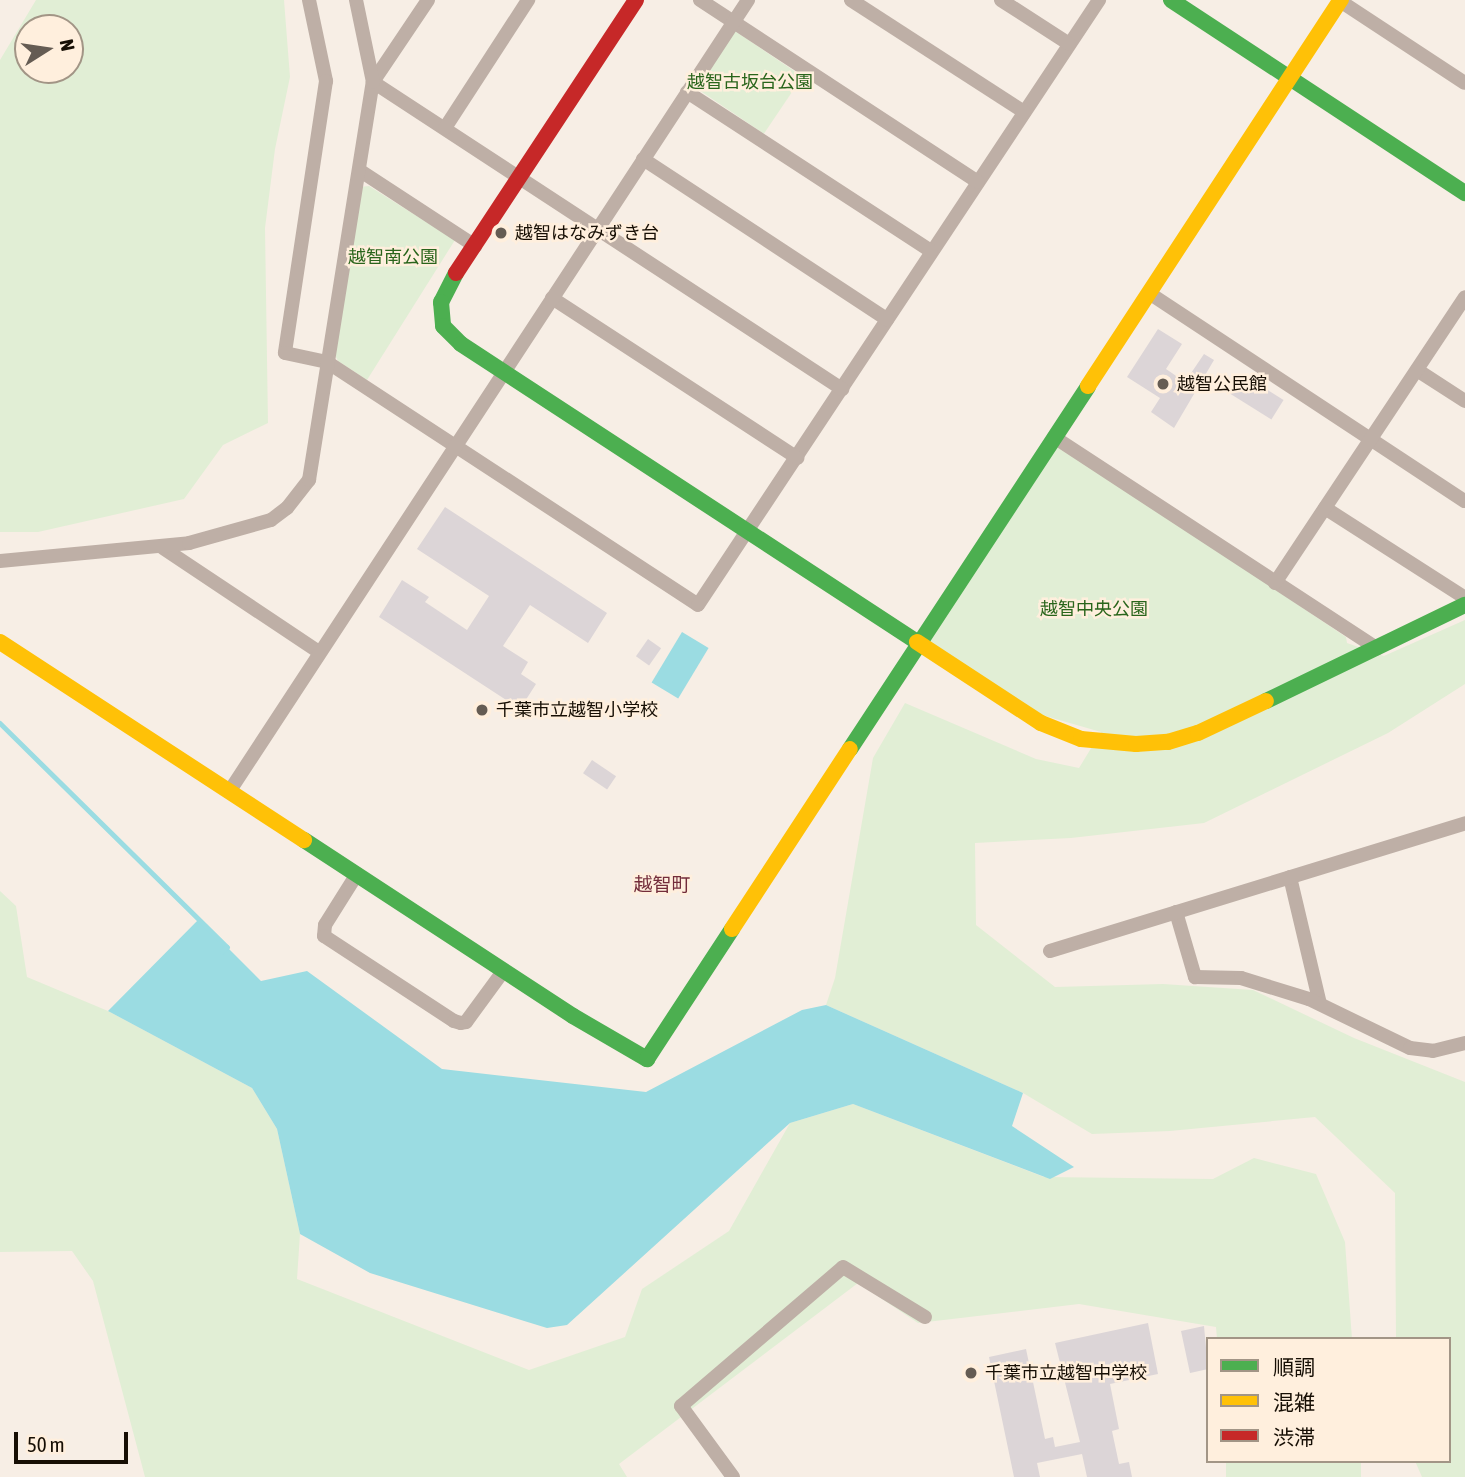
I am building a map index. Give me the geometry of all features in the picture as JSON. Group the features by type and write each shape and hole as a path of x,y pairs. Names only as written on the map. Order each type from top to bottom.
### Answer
{"street":[{"path":"309,0 326,81 285,353 327,362 698,605 749,532 1099,0"},
{"path":"0,561 163,548 271,520 299,496 313,467 327,362 373,82 356,0"},
{"path":"373,82 428,0"},
{"path":"445,128 528,0"},
{"path":"636,0 446,289 440,302 440,313 443,326 450,335 1051,728 1081,738 1136,744 1168,742 1223,724 1465,605"},
{"path":"700,0 978,182"},
{"path":"229,792 748,0"},
{"path":"851,0 1024,113"},
{"path":"1001,0 1069,44"},
{"path":"1171,0 1465,193"},
{"path":"0,642 504,970 647,1059 1340,0 1465,83"},
{"path":"373,82 521,176 842,389"},
{"path":"687,92 932,251"},
{"path":"643,159 887,319"},
{"path":"359,170 475,246"},
{"path":"1149,293 1465,501"},
{"path":"552,298 797,458"},
{"path":"1275,583 1464,300"},
{"path":"1417,370 1465,401"},
{"path":"1054,437 1377,648"},
{"path":"1325,508 1465,598"},
{"path":"163,548 319,652"},
{"path":"1050,951 1465,823"},
{"path":"357,874 325,925 324,936 454,1021 466,1022 504,970"},
{"path":"1290,877 1320,1004"},
{"path":"1176,912 1195,977 1241,978 1320,1004 1410,1048 1433,1051 1465,1043"},
{"path":"733,1477 681,1406 843,1267 925,1317"}],"green space":[{"path":"36,0 284,0 290,77 275,149 265,228 268,423 223,445 184,499 38,532 0,532 0,60 14,37 14,84 84,84 84,14 28,14"},
{"name":"越智古坂台公園","path":"732,29 802,77 764,134 693,86"},
{"name":"越智南公園","path":"369,186 455,240 367,380 338,361 334,353 360,187"},
{"name":"越智中央公園","path":"1059,444 1346,637 1347,643 1384,656 1465,620 1465,684 1388,733 1204,823 1071,838 975,843 976,925 1055,987 1163,984 1253,990 1354,1038 1465,1082 1465,1477 1422,1477 1416,1463 1451,1463 1451,1337 1396,1337 1395,1193 1315,1117 1170,1131 1092,1134 1023,1093 826,1005 835,978 873,758 905,703 1036,759 1079,768 1101,732 1042,715 927,640"},
{"path":"0,891 16,906 27,977 108,1011 252,1088 277,1129 300,1234 297,1279 529,1370 625,1337 642,1289 729,1231 790,1123 853,1104 1044,1177 1213,1179 1254,1158 1316,1174 1345,1242 1352,1337 1217,1337 1216,1327 1079,1304 918,1323 858,1283 619,1464 627,1477 145,1477 93,1281 72,1251 0,1252"},
{"path":"1226,1463 1361,1463 1361,1477 1226,1477"}],"water":[{"path":"682,632 709,648 678,699 652,683"},
{"path":"199,919 261,981 307,971 442,1069 646,1092 802,1010 826,1005 1023,1093 1012,1126 1074,1167 1050,1179 853,1104 790,1123 567,1325 547,1328 370,1273 300,1234 277,1129 252,1088 108,1011"}],"building":[{"name":"越智公民館","path":"1158,329 1182,344 1166,369 1185,382 1204,354 1214,360 1174,428 1151,412 1160,398 1127,377"},
{"path":"1242,374 1284,400 1271,419 1230,394"},
{"path":"445,507 607,613 588,643 530,605 503,646 528,662 521,674 536,684 520,709 379,617 402,580 429,597 425,602 467,630 489,596 417,549"},
{"path":"648,639 661,648 649,665 636,656"},
{"path":"592,760 616,776 607,789 583,773"},
{"path":"1148,1323 1158,1374 1110,1384 1119,1429 1112,1431 1119,1464 1129,1462 1132,1477 1087,1477 1082,1454 1037,1463 1040,1477 1014,1477 989,1357 1026,1349 1045,1439 1053,1437 1055,1447 1080,1442 1055,1343"},
{"path":"1204,1326 1206,1369 1190,1373 1181,1331"}],"waterway":[{"path":"0,723 227,947 223,951"}],"traffic: fast":[{"path":"1171,0 1465,193"},
{"path":"456,273 441,302 443,326 461,344 917,642"},
{"path":"850,749 1088,386"},
{"path":"1266,701 1465,605"},
{"path":"304,840 573,1016 647,1059 732,929"}],"traffic: slow":[{"path":"1088,386 1341,0"},
{"path":"0,642 304,840"},
{"path":"917,642 1041,723 1081,739 1136,744 1168,742 1198,733 1266,701"},
{"path":"732,929 850,749"}],"traffic: jam":[{"path":"456,273 636,0"}],"place":[{"name":"越智はなみずき台","path":"501,233"},
{"name":"越智公民館","path":"1163,384"},
{"name":"千葉市立越智小学校","path":"482,710"},
{"name":"千葉市立越智中学校","path":"971,1373"}],"district":[{"name":"越智町","path":"662,885"}]}
